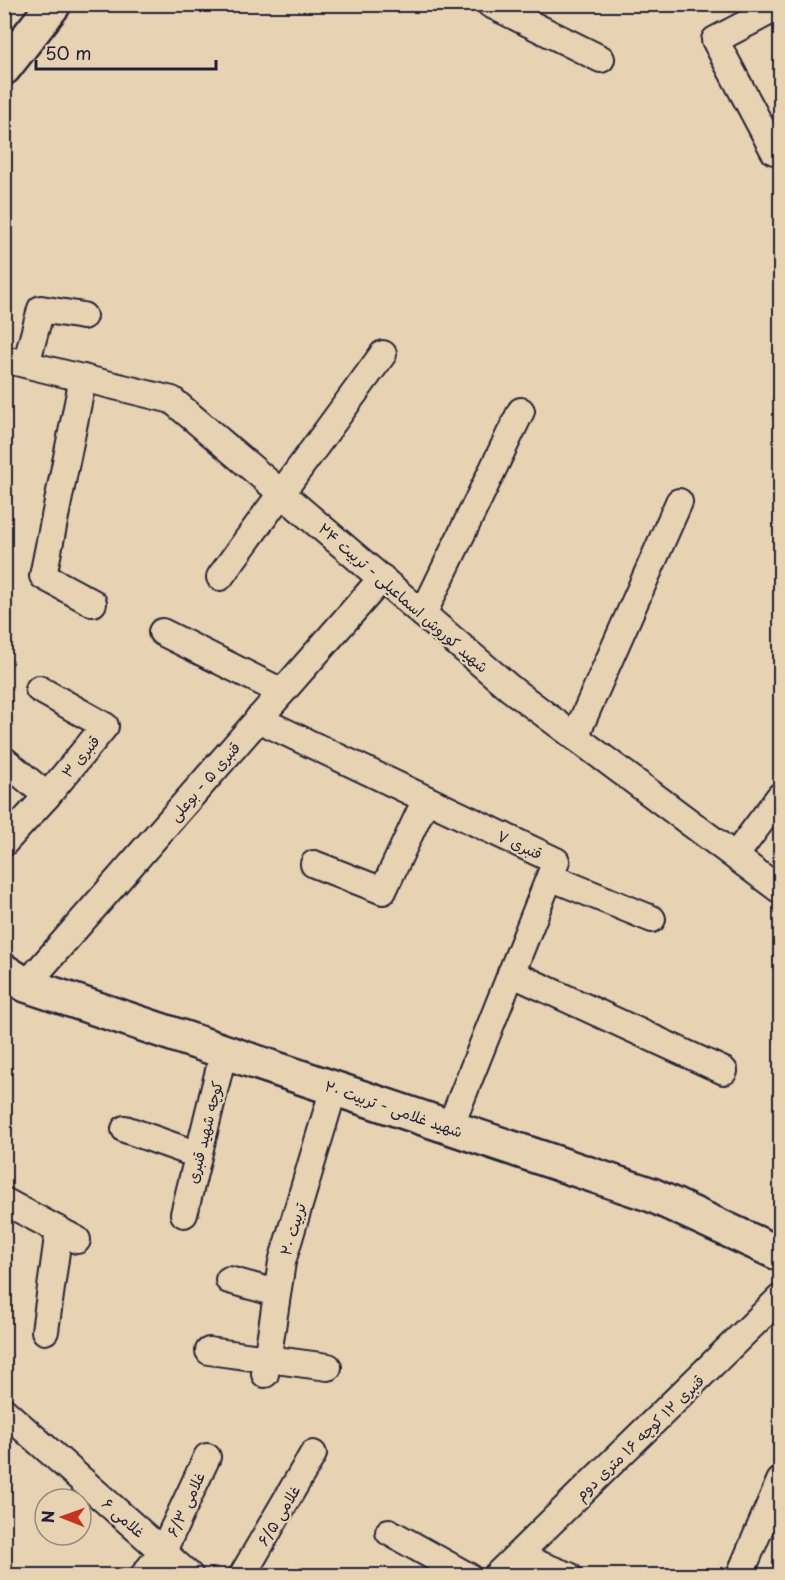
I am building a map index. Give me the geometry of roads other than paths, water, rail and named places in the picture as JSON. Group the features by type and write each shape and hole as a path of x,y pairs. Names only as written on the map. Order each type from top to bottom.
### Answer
{"street":[{"path":"4,68 54,4"},
{"path":"489,4 601,58"},
{"path":"774,151 715,40 780,6"},
{"path":"15,362 41,309 83,316"},
{"path":"220,577 383,354"},
{"name":"شهید کوروش اسماعیلی - تربیت ۲۴","path":"15,362 172,400 512,689 780,890"},
{"path":"82,378 43,576 93,603"},
{"path":"423,614 521,411"},
{"path":"575,737 679,502"},
{"name":"قنبری ۵ - بوعلی","path":"12,979 258,720 381,578"},
{"path":"162,632 282,692"},
{"name":"قنبری ۳","path":"4,843 47,796 105,726 39,689"},
{"name":"قنبری ۷","path":"258,720 556,861 450,1127"},
{"path":"4,760 47,796"},
{"path":"735,856 780,796"},
{"path":"314,864 383,891 426,799"},
{"path":"550,877 652,919"},
{"path":"511,973 724,1071"},
{"name":"شهید غلامی - تربیت ۲۰","path":"12,979 652,1195 780,1254"},
{"name":"کوچه شهید قنبری","path":"184,1214 224,1050"},
{"name":"تربیت ۲۰","path":"266,1366 282,1262 334,1088"},
{"path":"125,1129 198,1155"},
{"path":"4,1201 68,1235 45,1331"},
{"path":"229,1280 277,1293"},
{"name":"قنبری ۱۲ کوچه ۱۶ متری دوم","path":"496,1575 780,1298"},
{"path":"209,1351 266,1366 328,1367"},
{"name":"غلامی ۶","path":"4,1411 190,1575"},
{"name":"غلامی ۶/۵","path":"242,1575 314,1454"},
{"name":"غلامی ۶/۳","path":"143,1575 163,1551 207,1457"},
{"path":"742,1570 780,1481"},
{"path":"389,1532 468,1575"},
{"path":"517,1556 569,1575"}]}
